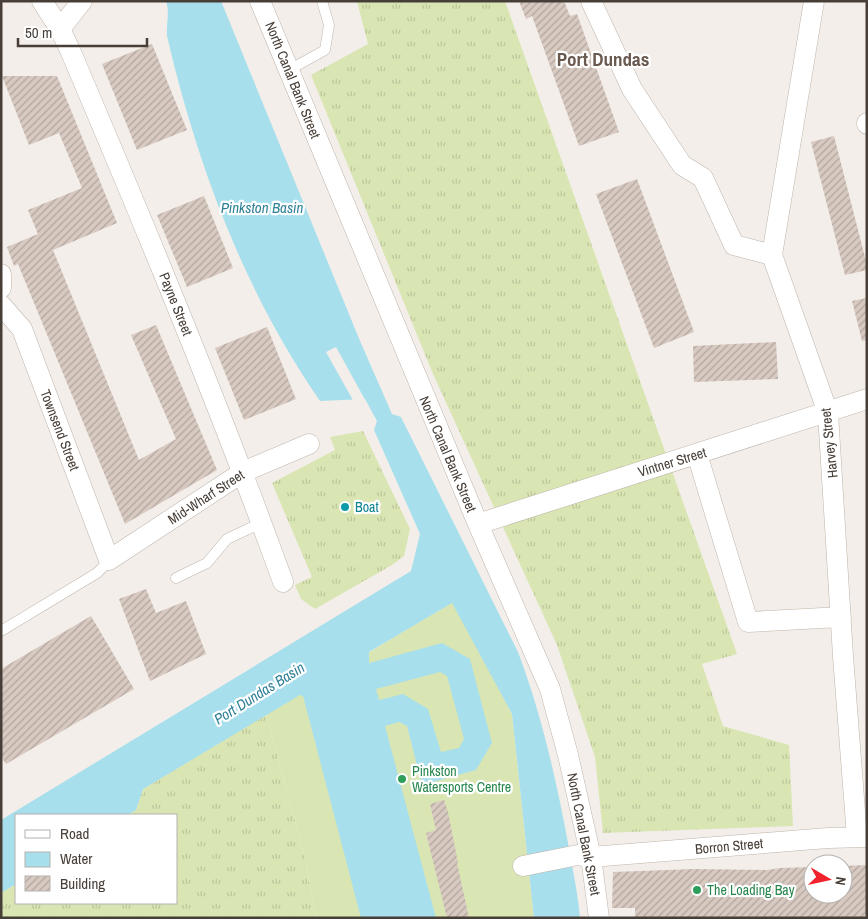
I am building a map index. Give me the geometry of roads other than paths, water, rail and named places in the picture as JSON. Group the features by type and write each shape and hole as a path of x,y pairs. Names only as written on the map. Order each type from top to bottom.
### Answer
{"street":[{"name":"Payne Street","path":"42,1 60,29 132,194 243,472 282,582"},
{"path":"60,29 82,1"},
{"name":"North Canal Bank Street","path":"260,1 478,524 550,689 568,755 582,857 599,918"},
{"path":"591,1 632,89 682,165 702,178 734,245 772,255"},
{"name":"Harvey Street","path":"814,1 772,255 828,413 841,617 862,837"},
{"path":"1,274 1,288"},
{"name":"Townsend Street","path":"1,305 22,330 111,559"},
{"name":"Vintner Street","path":"478,524 867,399"},
{"name":"Mid-Wharf Street","path":"111,559 243,472 308,444"},
{"path":"697,454 748,622 841,617"},
{"name":"Borron Street","path":"523,866 582,857 862,837"}],"lane":[{"path":"289,70 325,50 329,25 322,1"},
{"path":"176,578 207,563 227,538 261,523"},
{"path":"1,631 97,573 111,559"}],"water":[{"path":"166,1 221,1 360,341 392,414 401,417 518,652 534,698 553,770 568,843 580,918 534,918 512,714 452,603 369,652 369,663 442,643 470,659 492,743 476,770 422,785 407,726 399,722 385,726 436,918 361,918 303,696 300,695 143,789 136,810 130,814 15,814 15,885 1,893 1,820 411,571 420,534 374,430 377,421 365,399 320,401 268,316 246,271 226,226 193,132 167,36 168,14","holes":["440,672 447,676 464,739 459,748 441,752 428,709 403,694 379,700 376,689"]}],"place":[{"name":"Boat","path":"345,507"},
{"name":"Pinkston Watersports Centre","path":"402,779"},
{"name":"The Loading Bay","path":"697,890"}],"district":[{"name":"Port Dundas","path":"603,59"}],"water label":[{"name":"Pinkston Basin","path":"262,207"},
{"name":"Port Dundas Basin","path":"259,693"}]}
